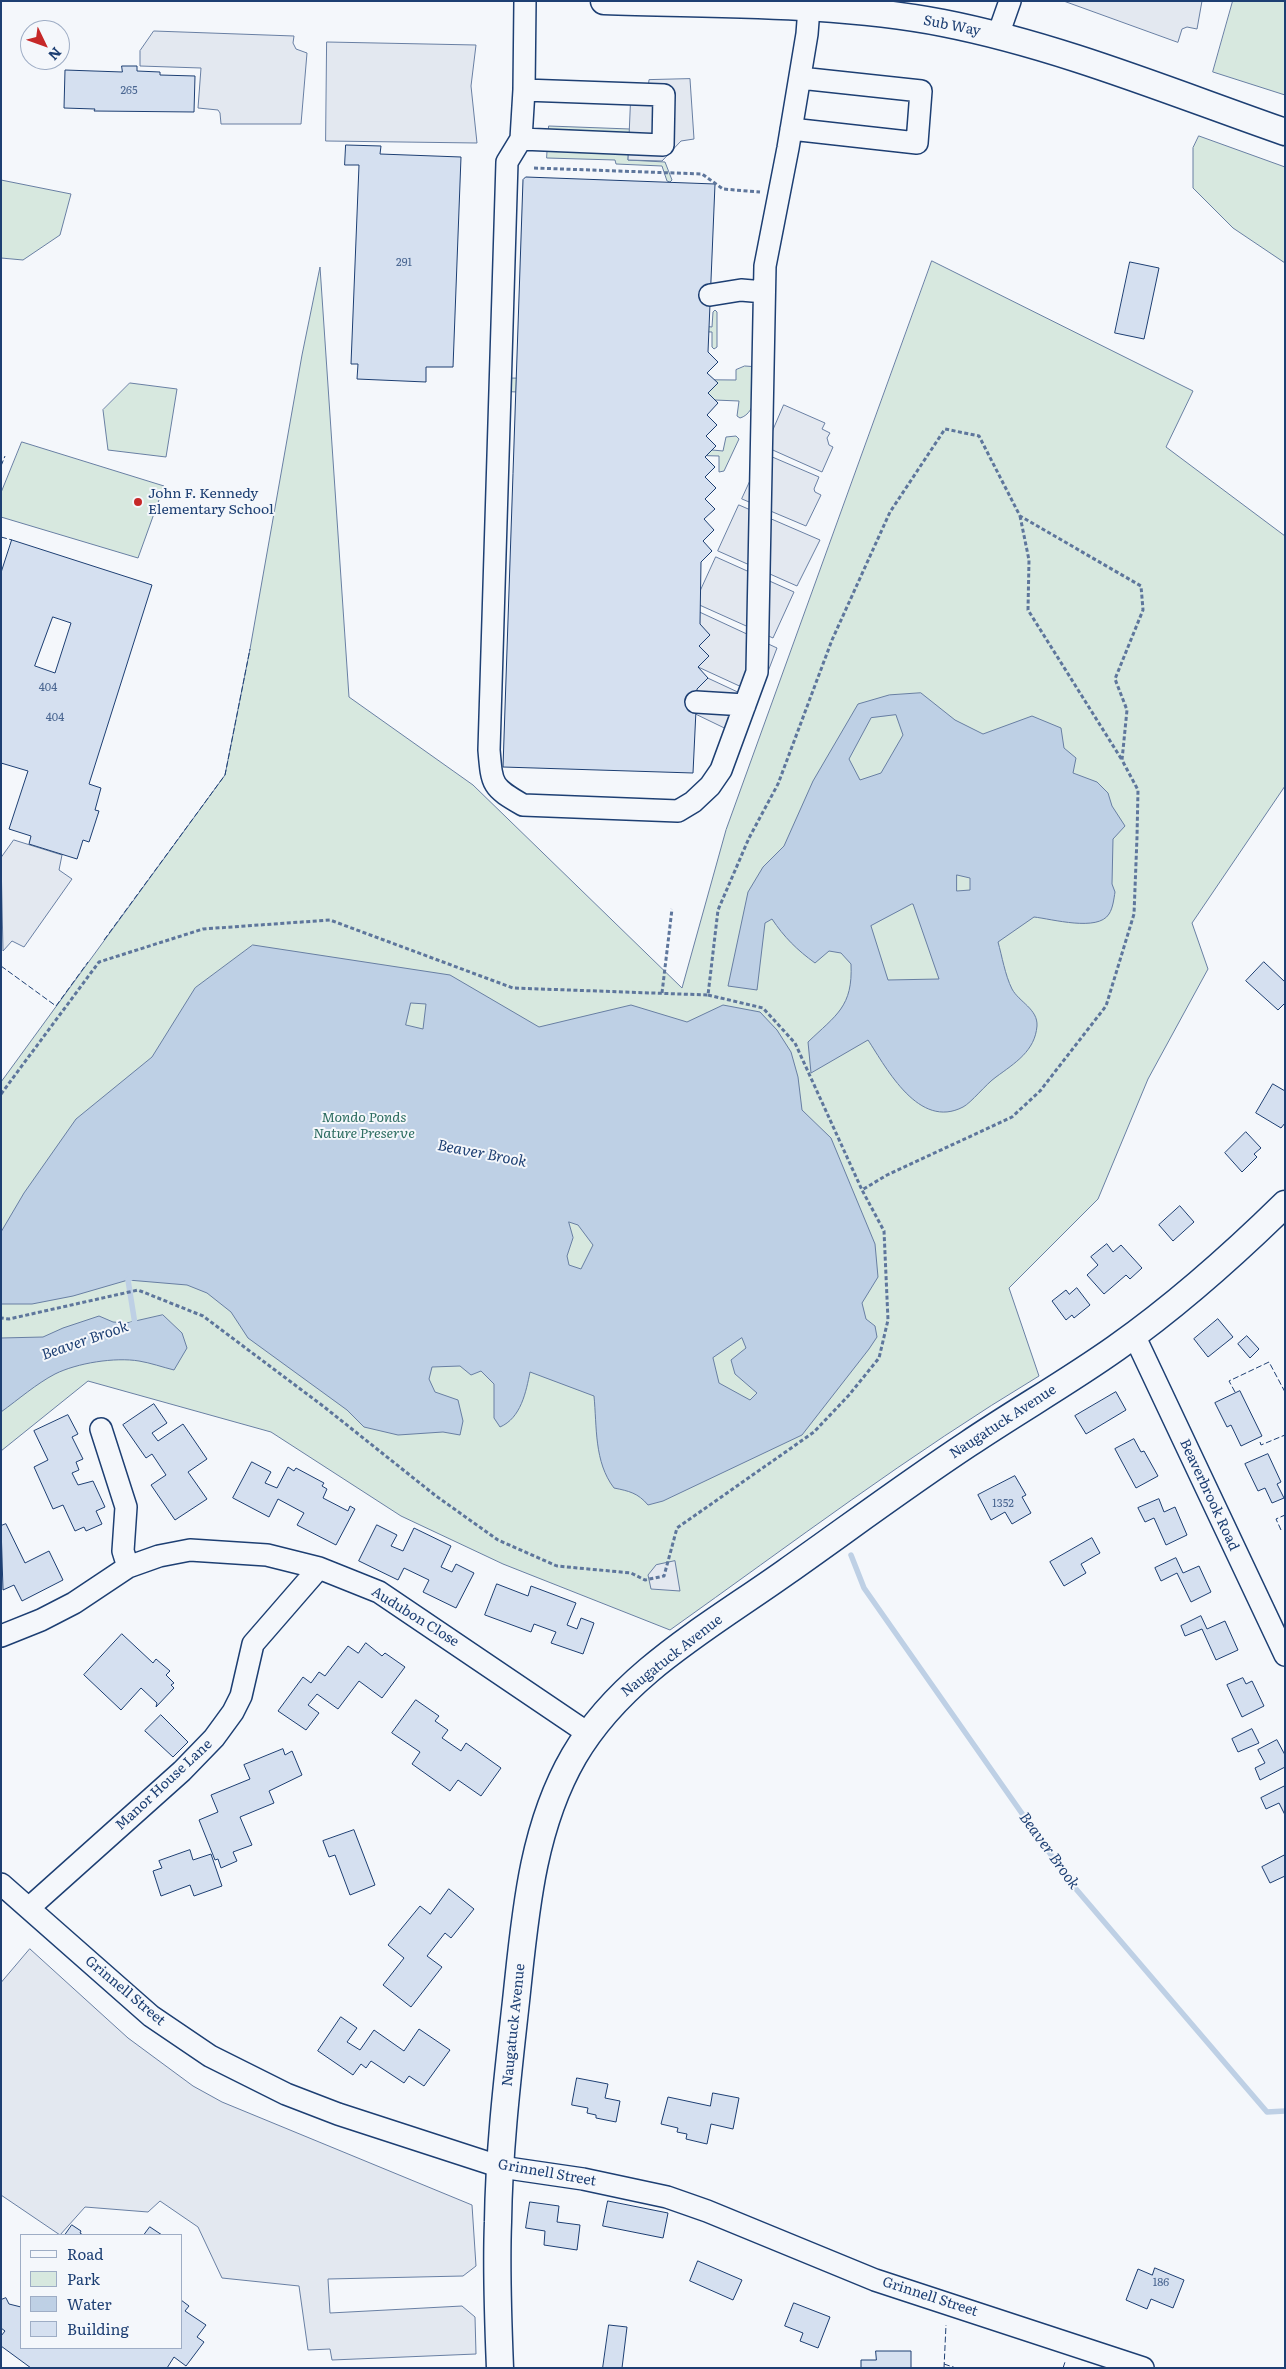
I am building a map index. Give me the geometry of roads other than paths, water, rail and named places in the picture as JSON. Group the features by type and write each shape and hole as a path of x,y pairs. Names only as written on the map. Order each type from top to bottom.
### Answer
{"main road":[{"name":"Sub Way","path":"604,1 809,8 840,6 942,23 998,35 1081,61 1285,132"},
{"name":"Naugatuck Avenue","path":"500,2368 498,2222 501,2167 522,1950 538,1845 560,1783 589,1734 632,1684 676,1649 961,1448 1134,1335 1221,1264 1285,1204"}],"street":[{"path":"525,1 524,90 521,139 507,162 489,740 491,780 505,795 523,805 678,811 693,802 710,786 720,770 757,672 765,266 800,78 809,8"},
{"path":"998,35 1010,1"},
{"path":"791,129 918,143 921,91 800,78"},
{"path":"521,139 663,145 664,95 524,90"},
{"path":"710,295 741,290 764,292"},
{"path":"696,702 745,705"},
{"name":"Beaverbrook Road","path":"1134,1335 1285,1655"},
{"path":"101,1429 126,1508 123,1551 128,1567"},
{"name":"Audubon Close","path":"1,1636 41,1620 74,1603 128,1567 160,1556 190,1550 267,1555 319,1568 379,1592 404,1607 589,1734"},
{"name":"Manor House Lane","path":"30,1907 182,1771 214,1738 233,1712 241,1696 253,1644 319,1568"},
{"name":"Grinnell Street","path":"1,1884 30,1907 151,2016 210,2056 286,2094 338,2114 501,2167 583,2178 667,2197 707,2211 875,2280 1143,2368"}],"water":[{"path":"921,693 955,720 983,734 1032,716 1061,728 1064,748 1076,758 1073,773 1097,782 1108,793 1112,806 1125,826 1113,839 1112,884 1115,892 1109,914 1095,922 1085,923 1063,922 1034,917 998,942 1012,989 1031,1010 1036,1020 1035,1035 1023,1056 992,1080 966,1105 947,1112 932,1110 919,1104 906,1093 868,1040 811,1073 808,1042 841,1009 849,991 851,964 841,953 829,951 815,963 791,943 772,919 765,923 757,990 728,986 748,892 763,867 784,846 813,781 858,704 889,695","holes":["896,715 903,735 881,773 860,780 849,759 871,718","957,875 970,878 970,890 957,891","913,904 939,979 888,980 871,926"]},
{"path":"253,945 450,975 539,1027 631,1005 687,1022 723,1005 760,1012 777,1030 791,1052 798,1077 802,1110 831,1138 875,1244 878,1277 862,1303 866,1319 875,1326 877,1337 802,1435 663,1501 648,1505 633,1493 614,1488 608,1478 600,1456 594,1396 530,1372 518,1411 507,1423 500,1427 494,1418 494,1384 481,1371 471,1375 460,1366 432,1367 429,1379 435,1392 458,1400 463,1421 460,1435 443,1432 398,1435 364,1427 347,1410 248,1338 231,1312 207,1293 187,1285 128,1280 73,1296 32,1304 1,1304 1,1232 24,1193 76,1119 152,1057 195,988","holes":["411,1003 426,1004 423,1029 406,1025","569,1222 578,1225 593,1245 581,1269 569,1265 567,1256 573,1238","742,1338 746,1348 731,1360 735,1374 757,1393 750,1400 719,1383 713,1358"]},
{"path":"163,1315 182,1333 187,1348 174,1370 129,1360 108,1360 85,1364 64,1370 48,1378 1,1412 1,1338 43,1337 99,1316 113,1322 126,1323"}],"waterway":[{"name":"Beaver Brook","path":"131,1325 135,1324 128,1280 132,1277"},
{"name":"Beaver Brook","path":"851,1555 864,1588 1070,1882 1267,2112 1285,2111"}],"place":[{"name":"John F. Kennedy Elementary School","path":"138,502"}],"park label":[{"name":"Mondo Ponds Nature Preserve","path":"364,1126"}]}
